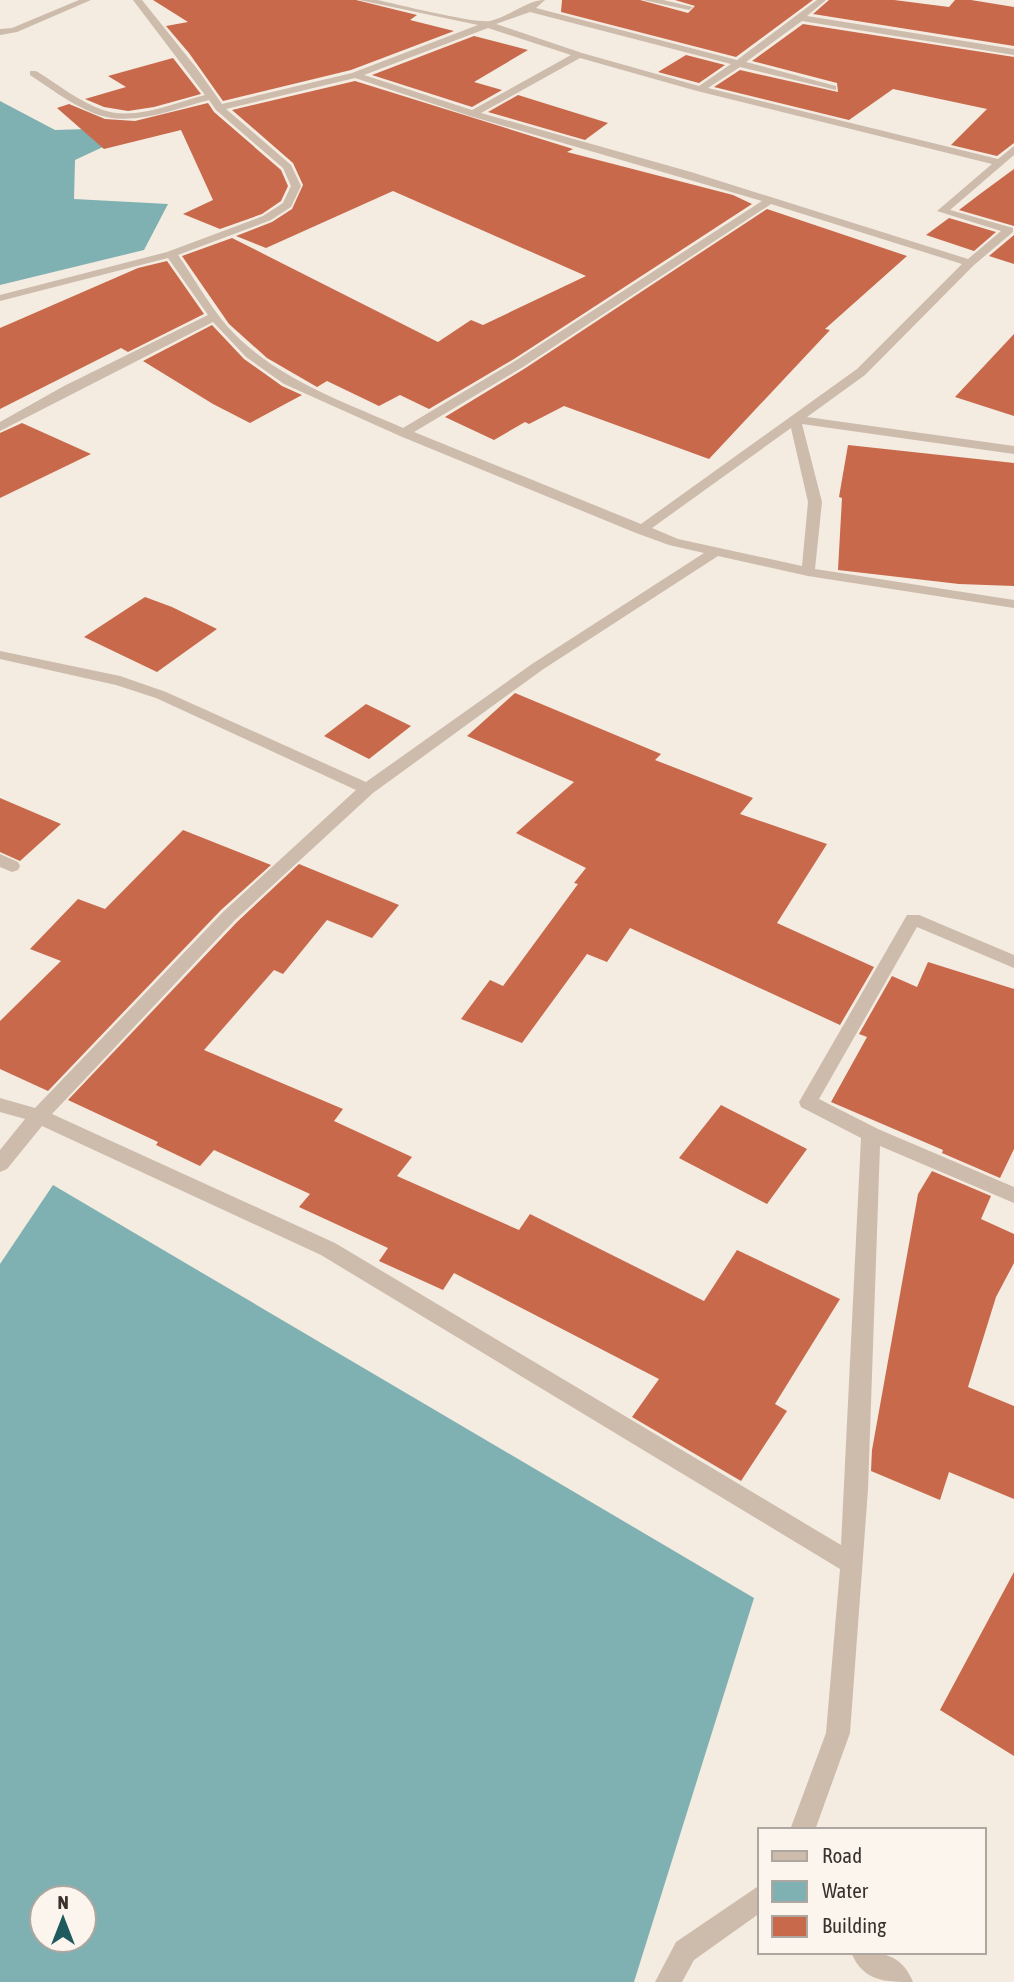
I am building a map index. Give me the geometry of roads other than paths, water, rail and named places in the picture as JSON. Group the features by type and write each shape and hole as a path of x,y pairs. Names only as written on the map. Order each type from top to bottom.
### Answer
{"street":[{"path":"0,32 14,30 87,0"},
{"path":"0,298 171,254 267,218 287,205 296,186 287,167 219,108 136,0"},
{"path":"363,0 486,24 579,55 700,89 1000,163"},
{"path":"219,108 355,75 529,9 541,0"},
{"path":"647,0 689,7"},
{"path":"700,89 801,18 822,0"},
{"path":"529,9 833,88"},
{"path":"801,18 1014,52"},
{"path":"473,114 579,55"},
{"path":"33,73 94,109 117,116 132,115 212,96"},
{"path":"355,75 473,114 674,170 970,263"},
{"path":"641,530 861,372 970,263 1009,230 942,211 1014,149"},
{"path":"404,433 519,363 770,200"},
{"path":"171,254 223,328 250,354 288,381 404,433 674,542 808,572 1014,604"},
{"path":"0,427 68,389 215,316"},
{"path":"795,419 1014,450"},
{"path":"795,419 815,502 808,572"},
{"path":"0,1164 39,1116 229,916 367,789 537,667 715,552"},
{"path":"0,655 120,681 161,695 367,789"},
{"path":"1014,962 913,919 808,1102 871,1134 1014,1195"},
{"path":"0,1105 39,1116 328,1249 852,1564"},
{"path":"803,1828 838,1733 858,1489 871,1134"},
{"path":"668,1982 685,1951 758,1899"},
{"path":"866,1954 900,1982"}],"water":[{"path":"0,101 55,130 88,129 105,146 75,160 74,199 168,204 144,250 0,285"},
{"path":"53,1185 754,1598 634,1982 0,1982 0,1264"}]}
